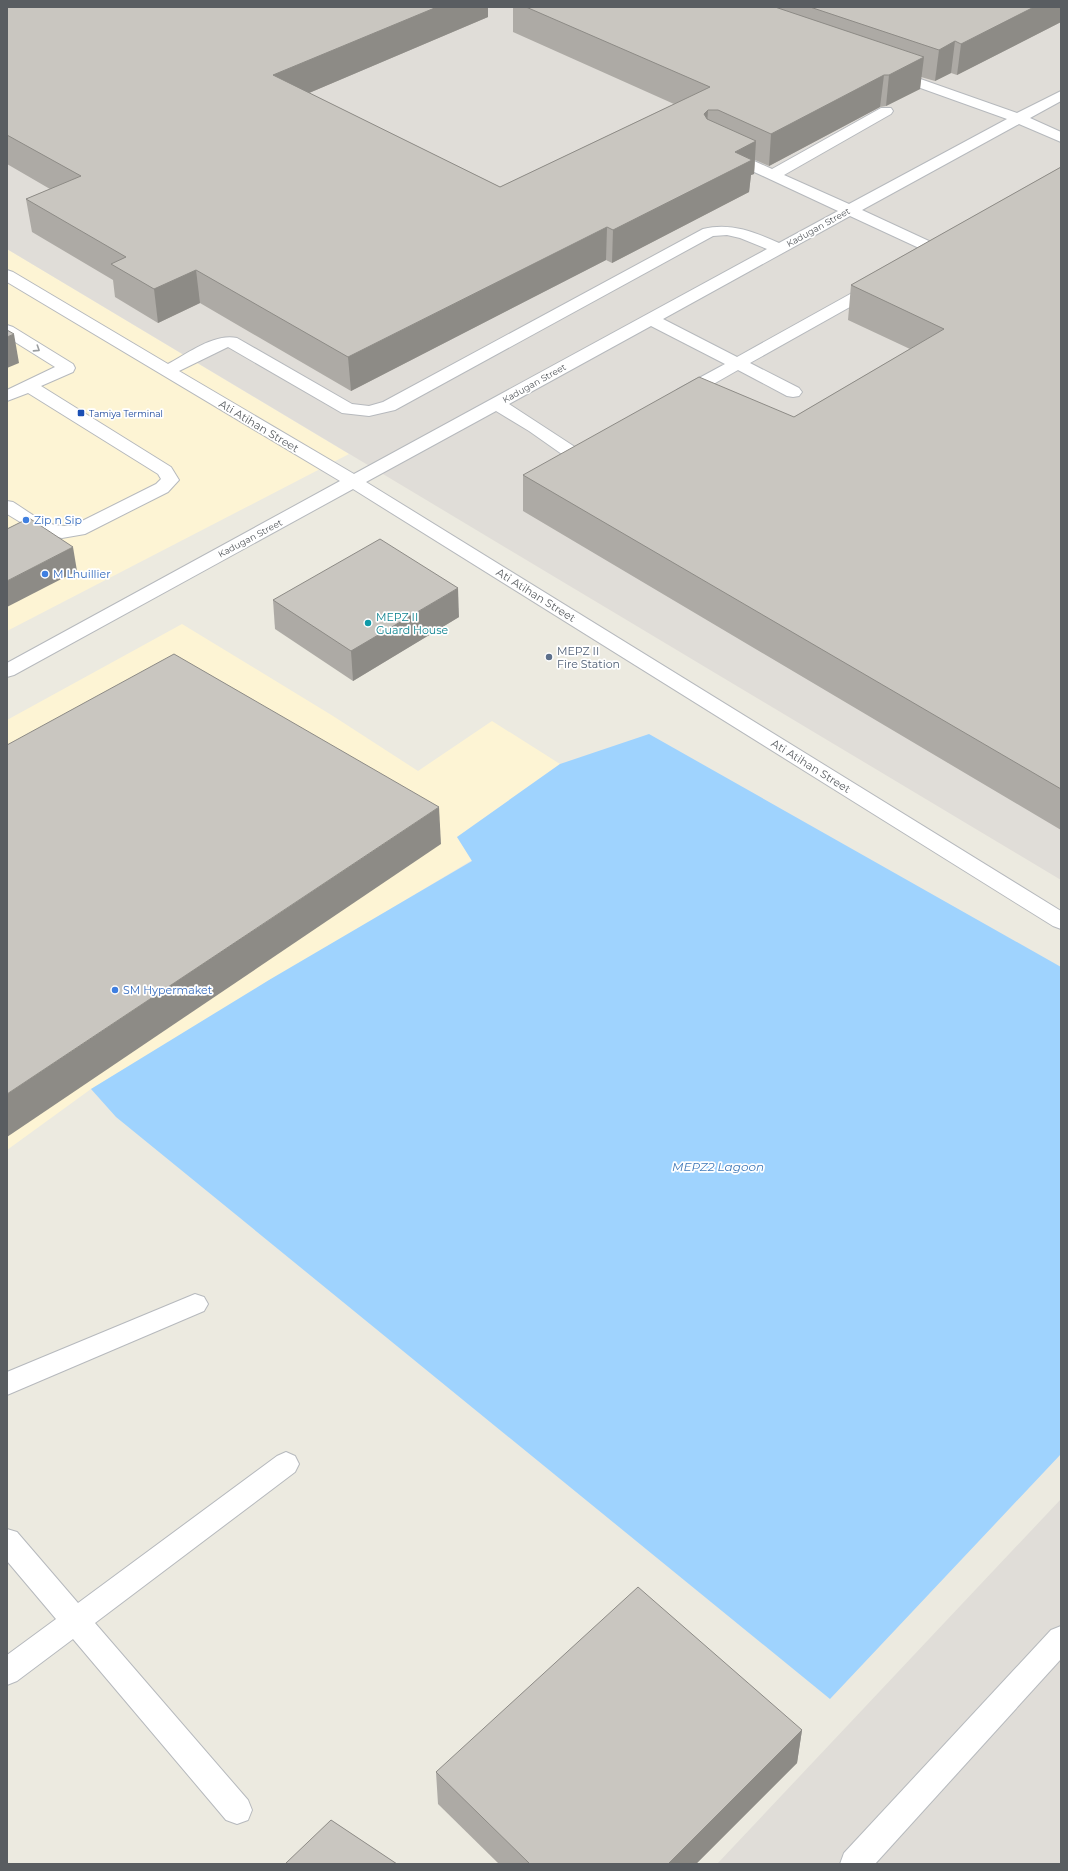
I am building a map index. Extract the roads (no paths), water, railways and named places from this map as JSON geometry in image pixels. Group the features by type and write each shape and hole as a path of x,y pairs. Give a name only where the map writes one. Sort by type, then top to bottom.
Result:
{"street":[{"path":"882,70 1018,118 1061,138"},
{"name":"Kadugan Street","path":"7,671 1061,95"},
{"path":"773,175 886,111"},
{"path":"711,147 938,250"},
{"path":"166,371 219,344 231,342 348,409 369,411 389,406 709,232 721,229 733,230 780,249"},
{"name":"Ati Atihan Street","path":"7,275 354,482 1061,921"},
{"path":"670,401 740,364 890,278"},
{"path":"651,319 793,392"},
{"path":"7,330 67,368 7,396"},
{"path":"7,506 46,530 62,534 79,530 162,488 170,480 165,471 29,386"},
{"path":"497,404 535,427 572,453"},
{"path":"7,1384 195,1304"},
{"path":"7,1672 286,1464"},
{"path":"7,1541 237,1810"},
{"path":"855,1864 1061,1639"}],"water":[{"name":"MEPZ2 Lagoon","path":"649,734 1061,967 1061,1454 830,1699 116,1117 91,1089 269,980 472,861 457,837 560,764"}],"place":[{"name":"Tamiya Terminal","path":"81,413"},
{"name":"Zip n Sip","path":"26,520"},
{"name":"M Lhuillier","path":"45,574"},
{"name":"MEPZ II Guard House","path":"368,623"},
{"name":"MEPZ II Fire Station","path":"549,657"},
{"name":"SM Hypermaket","path":"115,990"}]}
